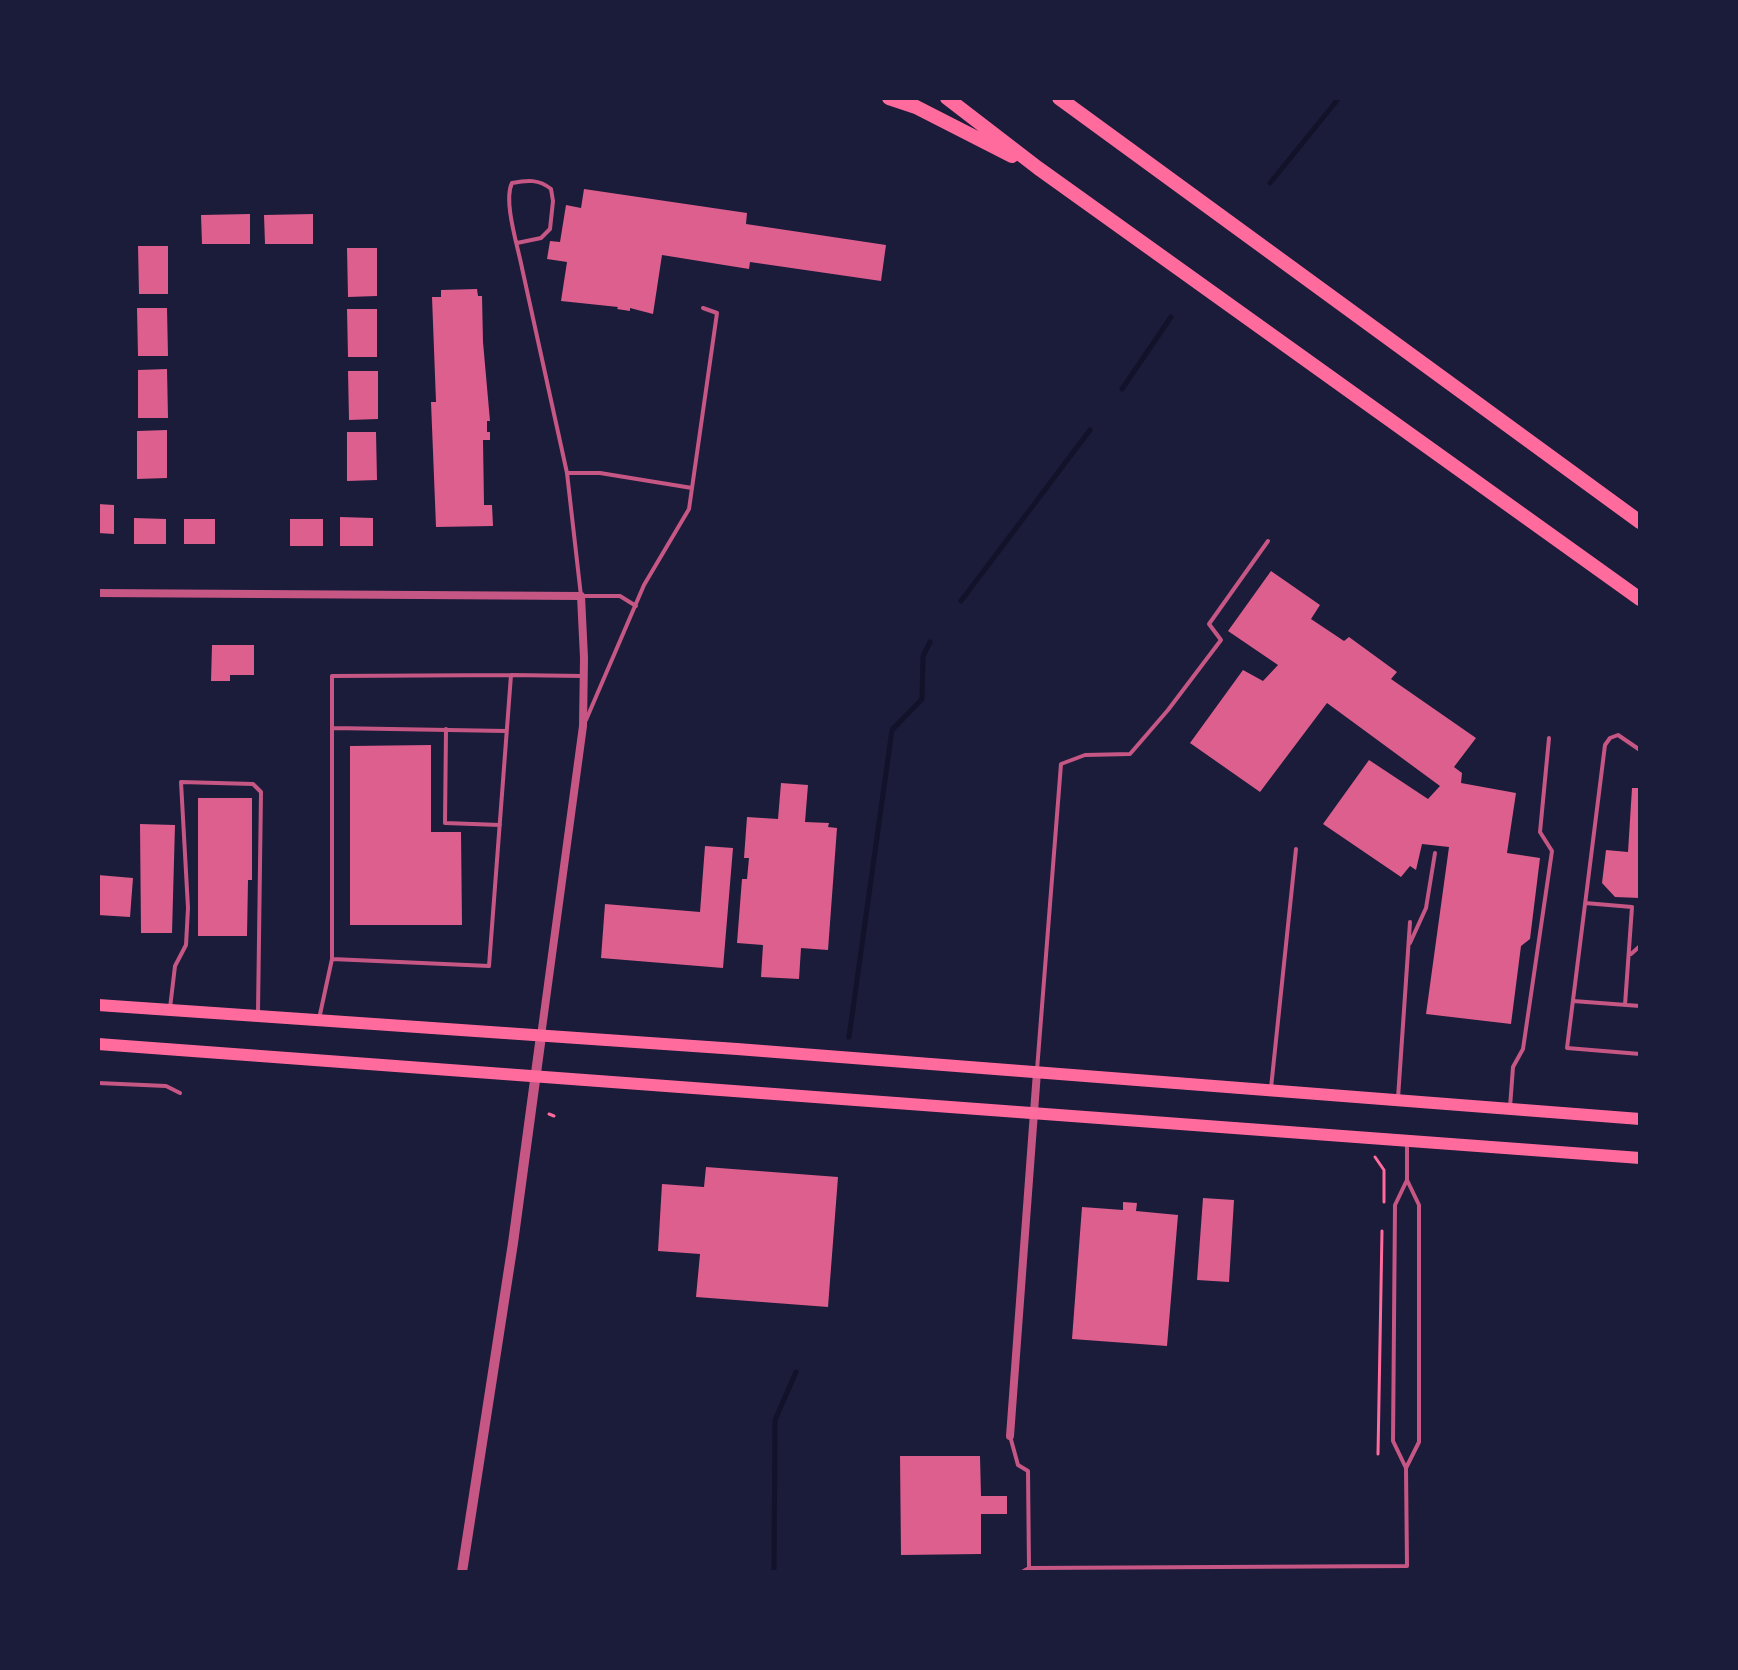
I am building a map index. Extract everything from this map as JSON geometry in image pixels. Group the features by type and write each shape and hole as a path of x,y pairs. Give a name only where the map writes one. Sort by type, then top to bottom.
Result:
{"highway":[{"path":"889,98 916,107 1038,168"},
{"path":"947,98 1038,168 1640,599"},
{"path":"1059,98 1640,522"},
{"path":"1074,98 1116,140"},
{"path":"1587,482 1640,516"}],"main road":[{"path":"98,1005 1037,1072 1640,1119"},
{"path":"98,1044 1640,1158"}],"street":[{"path":"98,593 581,596 583,726 513,1243 462,1572"},
{"path":"1010,1436 1037,1072"}],"lane":[{"path":"517,243 541,238 550,229 551,189 542,182 524,180 512,183 507,192 517,243 567,473 581,596 620,596 636,606"},
{"path":"583,726 644,585 689,509 717,313 703,308"},
{"path":"567,473 600,473 692,489"},
{"path":"1037,1072 1061,764 1085,755 1130,754 1221,640 1209,624 1268,541"},
{"path":"332,959 489,966 511,675"},
{"path":"319,1022 332,959 332,676 584,676"},
{"path":"333,728 507,731"},
{"path":"446,729 445,823 500,825"},
{"path":"1640,750 1618,735 1610,738 1605,745 1567,1048 1640,1054"},
{"path":"1510,1109 1513,1067 1523,1049 1552,851 1540,832 1549,738"},
{"path":"169,1011 175,966 186,945 188,908 181,782 253,784 261,792 262,876 257,1017"},
{"path":"1271,1091 1296,849"},
{"path":"1409,945 1426,908 1435,853"},
{"path":"1585,903 1632,907 1640,911"},
{"path":"1625,1005 1632,907"},
{"path":"1398,1100 1410,922"},
{"path":"1629,956 1640,946"},
{"path":"1573,1001 1640,1006"},
{"path":"98,1083 166,1086 180,1093"},
{"path":"1406,1468 1419,1442 1419,1205 1407,1180 1407,1141"},
{"path":"1022,1572 1029,1568 1197,1570 1407,1566 1406,1468 1393,1441 1395,1205 1407,1180"},
{"path":"1010,1436 1018,1465 1028,1471 1029,1568"}],"path":[{"path":"1375,1157 1384,1170 1384,1203"},
{"path":"1378,1454 1382,1231"}],"building":[{"path":"584,189 747,213 746,224 886,245 881,281 750,262 749,269 662,255 653,314 630,308 630,311 561,301 567,262 547,259 550,241 560,242 566,205 581,208"},
{"path":"250,214 250,244 202,244 201,215"},
{"path":"313,214 313,244 265,244 264,215"},
{"path":"138,246 168,246 168,294 139,294"},
{"path":"347,248 377,248 377,296 348,297"},
{"path":"477,289 478,296 482,296 490,421 487,421 487,432 490,432 490,440 483,440 484,505 492,505 493,526 436,527 431,402 436,402 432,297 441,297 441,290"},
{"path":"137,308 167,308 168,356 138,356"},
{"path":"347,309 377,309 377,357 348,357"},
{"path":"167,369 168,418 138,418 138,370"},
{"path":"348,371 378,371 378,419 349,420"},
{"path":"167,430 167,478 137,479 137,431"},
{"path":"347,432 376,432 377,480 347,481"},
{"path":"98,504 114,505 114,534 98,533"},
{"path":"340,517 373,518 373,546 340,546"},
{"path":"134,518 166,519 166,544 134,544"},
{"path":"184,519 215,519 215,544 184,544"},
{"path":"290,519 323,519 323,546 290,546"},
{"path":"1271,571 1320,605 1311,619 1344,641 1349,637 1397,672 1391,679 1476,738 1454,767 1462,773 1461,783 1516,793 1507,853 1540,858 1530,939 1521,946 1511,1024 1426,1014 1449,847 1422,844 1416,870 1410,866 1401,877 1323,824 1369,760 1428,799 1440,786 1327,703 1260,792 1190,743 1243,670 1263,681 1278,665 1228,631"},
{"path":"212,645 254,645 254,675 230,675 230,681 211,681"},
{"path":"431,745 431,832 461,832 462,925 350,925 350,746"},
{"path":"781,783 808,785 805,822 829,823 828,827 837,828 828,950 801,948 799,979 761,977 763,945 737,943 742,879 747,879 749,858 744,858 747,817 778,819"},
{"path":"1632,788 1640,788 1640,898 1615,897 1602,883 1606,850 1628,852"},
{"path":"198,798 252,798 252,880 248,880 247,936 198,936"},
{"path":"140,824 175,825 172,933 141,933"},
{"path":"705,846 733,848 723,968 601,958 605,904 700,912"},
{"path":"98,875 133,878 130,917 98,915"},
{"path":"706,1167 838,1177 828,1307 696,1297 700,1254 658,1251 662,1184 704,1187"},
{"path":"1203,1198 1234,1200 1229,1282 1197,1280"},
{"path":"1123,1202 1137,1203 1136,1211 1178,1215 1167,1346 1072,1339 1082,1207 1123,1210"},
{"path":"900,1456 980,1456 981,1496 1007,1496 1007,1514 981,1514 981,1554 901,1555"}],"waterway":[{"path":"1270,183 1339,98"},
{"path":"1122,389 1171,317"},
{"path":"961,601 1090,430"},
{"path":"849,1037 892,730 922,699 923,656 930,642"},
{"path":"774,1572 775,1420 796,1372"}]}
